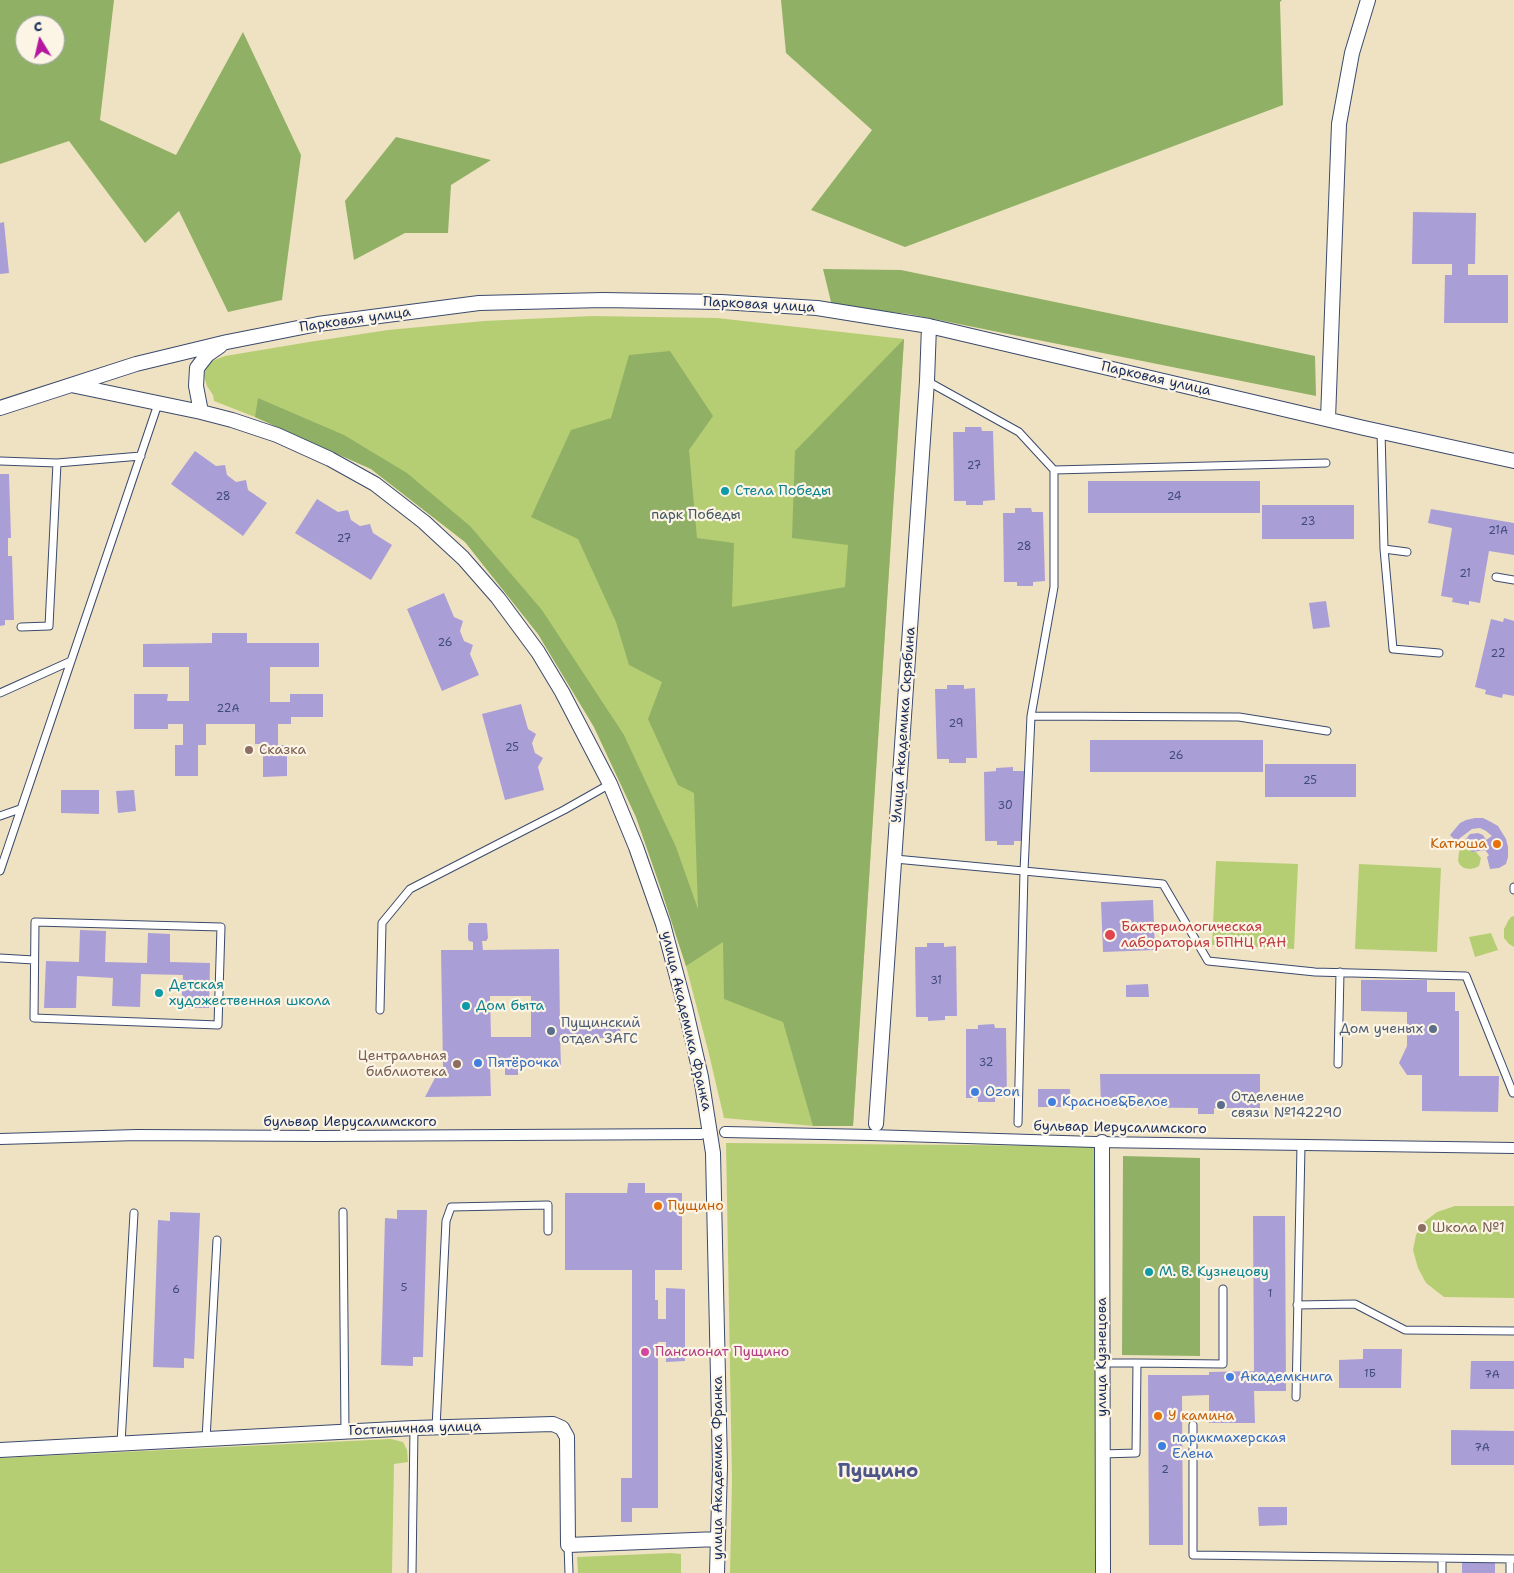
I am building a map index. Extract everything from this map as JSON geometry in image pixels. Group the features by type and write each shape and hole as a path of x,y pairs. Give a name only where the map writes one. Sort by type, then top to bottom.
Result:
{"street":[{"path":"1328,419 1339,124 1352,53 1368,0"},
{"name":"Парковая улица","path":"0,408 136,364 227,342 318,324 479,303 603,300 721,302 817,308 929,326 1380,432 1514,461"},
{"name":"Улица Академика Скрябина","path":"876,1124 927,381 929,326"},
{"path":"200,412 196,386 196,368 207,355 227,342"},
{"name":"улица Академика Франка","path":"70,385 232,420 278,435 330,459 375,484 424,522 463,558 498,598 538,652 562,692 610,784 636,847 663,924 701,1077 713,1153 720,1456 718,1573"},
{"name":"бульвар Иерусалимского","path":"725,1132 1102,1142 1514,1148"},
{"name":"бульвар Иерусалимского","path":"0,1139 137,1135 701,1134"},
{"name":"улица Кузнецова","path":"1102,1142 1103,1573"},
{"name":"Гостиничная улица","path":"0,1450 414,1428 553,1424 562,1428 567,1437 568,1545"},
{"path":"568,1545 718,1539"}],"lane":[{"path":"927,381 1019,432 1054,470 1054,587 1031,716 1024,871 1018,1123"},
{"path":"0,871 158,404"},
{"path":"1380,432 1384,550 1393,649 1439,653"},
{"path":"0,460 57,463 141,456"},
{"path":"21,627 49,626 57,463"},
{"path":"1054,470 1326,463"},
{"path":"1384,550 1407,552"},
{"path":"1496,577 1514,580"},
{"path":"0,693 71,661"},
{"path":"1031,716 1239,717 1327,731"},
{"path":"380,1010 382,923 410,889 564,810 610,784"},
{"path":"0,816 20,809"},
{"path":"895,859 1163,884 1208,961 1315,972 1466,976 1513,1093"},
{"path":"35,922 220,927 218,1025 34,1018 34,960 35,922"},
{"path":"0,958 34,960"},
{"path":"1338,1064 1340,972"},
{"path":"1296,1397 1301,1145"},
{"path":"436,1428 446,1221 451,1207 548,1205 548,1231"},
{"path":"343,1212 345,1432"},
{"path":"121,1443 134,1213"},
{"path":"206,1439 217,1240"},
{"path":"1102,1363 1223,1364 1223,1289"},
{"path":"1297,1305 1355,1304 1405,1330 1514,1331"},
{"path":"1102,1454 1136,1453 1137,1363"},
{"path":"1193,1424 1193,1555 1512,1559 1510,1573"},
{"path":"412,1573 414,1428"},
{"path":"568,1545 569,1573"},
{"path":"1442,1559 1442,1573"}],"green space":[{"path":"0,0 114,0 100,120 176,155 243,32 301,155 282,300 228,312 179,211 145,243 69,141 0,164"},
{"path":"781,0 1282,0 1280,2 1283,105 905,247 811,210 872,130 786,53"},
{"path":"396,137 491,160 451,185 448,233 405,233 354,260 345,201"},
{"path":"823,269 901,270 1315,356 1316,396 909,314 832,306"},
{"name":"парк Победы","path":"592,316 717,318 904,339 853,1126 813,1126 724,1118 686,966 636,817 594,727 538,634 465,542 371,469 255,417 214,401 204,376 206,368 212,361 225,356 309,342 388,330 484,321"},
{"path":"904,339 853,1126 813,1126 783,1022 724,999 723,942 686,966 636,817 594,727 538,634 465,542 371,469 255,417 258,398 344,435 407,473 470,526 542,610 624,735 676,847 698,909 694,793 678,785 648,719 662,682 629,665 616,622 578,539 531,517 571,430 611,418 629,355 670,351 713,416 689,450 697,538 734,543 732,607 845,587 848,545 792,538 795,451"},
{"path":"1465,843 1468,850 1476,852 1481,858 1479,866 1475,868 1464,868 1458,861 1459,852"},
{"path":"1216,861 1298,864 1294,949 1212,945"},
{"path":"1359,864 1441,868 1437,952 1355,949"},
{"path":"1514,916 1514,947 1504,938 1504,929 1511,917"},
{"path":"1491,933 1498,950 1475,957 1469,937"},
{"path":"1095,1142 1102,1363 1100,1573 730,1573 732,1480 726,1143 1073,1146"},
{"path":"1123,1156 1200,1158 1200,1356 1122,1355"},
{"path":"1455,1206 1514,1206 1514,1298 1444,1297 1426,1283 1418,1268 1413,1250 1416,1235 1424,1222 1437,1212"},
{"path":"391,1439 403,1442 407,1450 408,1462 394,1464 392,1573 0,1573 0,1458"},
{"path":"681,1554 681,1573 578,1573 577,1557"}],"building":[{"path":"1413,212 1476,213 1475,264 1468,264 1468,275 1508,275 1508,323 1444,323 1445,275 1452,275 1452,264 1412,264"},
{"path":"4,222 9,273 0,274 0,223"},
{"path":"965,427 981,427 982,431 993,431 995,500 983,501 983,505 966,505 966,501 954,501 953,432 965,432"},
{"path":"195,451 216,466 225,465 227,475 236,482 246,480 248,490 267,503 243,536 171,484"},
{"path":"0,474 9,474 11,538 8,538 8,556 12,556 14,620 5,620 5,625 0,626"},
{"path":"1088,481 1260,481 1260,513 1088,513"},
{"path":"317,499 338,512 348,510 351,520 360,526 370,524 373,533 392,545 371,580 295,533"},
{"path":"1262,505 1354,505 1354,539 1262,539"},
{"path":"1015,508 1031,508 1032,512 1043,512 1045,581 1033,582 1033,586 1017,586 1017,582 1004,582 1003,513 1015,513"},
{"path":"1431,509 1514,523 1514,555 1489,551 1480,603 1469,601 1469,605 1452,602 1453,598 1441,596 1452,528 1428,523"},
{"path":"444,593 454,617 463,621 460,631 464,641 473,645 470,654 479,675 442,691 407,609"},
{"path":"1326,601 1330,627 1313,629 1309,603"},
{"path":"1504,618 1514,621 1514,696 1503,694 1502,698 1485,694 1486,690 1475,687 1491,619 1503,622"},
{"path":"212,633 247,633 247,643 319,643 319,667 270,667 270,702 290,702 290,694 323,694 323,717 291,717 291,724 278,724 278,745 287,745 287,776 263,777 263,744 255,744 255,724 206,724 206,745 198,745 198,776 175,776 175,745 183,745 183,724 168,724 168,729 134,729 134,694 168,694 167,701 189,701 189,667 143,667 143,644 212,643"},
{"path":"947,685 964,685 964,689 975,688 977,758 966,758 966,763 949,763 949,759 937,759 935,689 947,689"},
{"path":"521,704 528,729 536,734 532,743 535,753 543,758 538,767 544,790 505,800 482,714"},
{"path":"1090,740 1263,740 1263,772 1090,772"},
{"path":"1265,764 1356,764 1356,797 1265,797"},
{"path":"1013,767 1013,771 1025,771 1025,841 1014,841 1014,845 997,845 997,841 985,841 984,772 996,771 996,768"},
{"path":"61,790 99,790 99,814 61,813"},
{"path":"134,790 136,811 118,813 116,791"},
{"name":"Катюша","path":"1475,818 1483,818 1498,826 1506,839 1508,847 1506,864 1499,868 1490,869 1487,857 1489,855 1485,850 1472,852 1466,847 1465,840 1470,834 1478,833 1483,835 1486,840 1492,836 1486,831 1480,828 1472,829 1456,841 1450,835 1460,823"},
{"path":"1153,900 1155,950 1103,952 1101,902"},
{"name":"Дом быта","path":"469,923 487,924 488,938 486,941 482,941 483,950 559,949 560,1027 570,1027 572,1023 620,1023 621,1038 572,1038 570,1035 560,1035 561,1066 518,1066 518,1075 505,1075 505,1066 490,1066 491,1096 425,1097 435,1078 446,1077 446,1067 443,1067 441,950 473,950 473,942 468,939","holes":["490,996 531,996 531,1037 491,1037"]},
{"path":"80,930 106,931 105,962 147,963 148,933 170,934 170,962 210,963 209,1008 181,1008 183,975 141,974 140,1007 112,1006 113,978 77,976 76,1008 44,1008 46,961 79,962"},
{"path":"927,943 944,943 944,947 956,946 957,1016 945,1016 945,1020 928,1021 928,1017 916,1017 915,947 927,947"},
{"name":"Дом ученых","path":"1361,980 1427,980 1427,992 1455,992 1455,1011 1459,1011 1459,1076 1499,1076 1498,1112 1422,1111 1422,1075 1407,1075 1399,1063 1407,1046 1407,1012 1361,1011"},
{"path":"1148,984 1149,997 1126,997 1126,985"},
{"path":"994,1024 995,1028 1006,1028 1007,1098 995,1098 995,1102 978,1102 978,1098 966,1098 966,1029 978,1029 978,1025"},
{"path":"1100,1074 1260,1074 1260,1108 1214,1108 1214,1114 1198,1114 1198,1108 1101,1107"},
{"path":"1038,1089 1070,1089 1071,1107 1038,1107"},
{"name":"Пансионат Пущино","path":"628,1183 645,1183 645,1193 682,1193 682,1270 655,1270 655,1300 658,1300 658,1319 666,1319 666,1288 685,1289 685,1361 666,1362 666,1342 658,1342 658,1508 632,1508 632,1522 621,1522 621,1478 632,1478 632,1270 565,1270 565,1193 627,1193"},
{"path":"397,1210 427,1210 423,1357 413,1357 413,1366 381,1365 385,1218 397,1219"},
{"path":"170,1212 200,1213 194,1359 184,1358 184,1368 153,1367 158,1220 170,1221"},
{"path":"1253,1216 1285,1216 1286,1391 1254,1391 1255,1423 1209,1423 1209,1395 1182,1396 1183,1545 1149,1545 1148,1375 1209,1375 1209,1372 1254,1371"},
{"path":"1363,1349 1402,1349 1401,1388 1339,1388 1339,1360 1363,1359"},
{"path":"1471,1361 1514,1361 1514,1389 1470,1389"},
{"path":"1451,1430 1514,1431 1514,1465 1451,1465"},
{"path":"1258,1507 1287,1507 1287,1525 1259,1526"},
{"path":"1462,1562 1495,1562 1495,1573 1462,1573"}],"place":[{"name":"Стела Победы","path":"725,491"},
{"name":"Сказка","path":"249,750"},
{"name":"Катюша","path":"1497,844"},
{"name":"Бактериологическая лаборатория БПНЦ РАН","path":"1110,935"},
{"name":"Детская художественная школа","path":"159,993"},
{"name":"Дом быта","path":"466,1006"},
{"name":"Дом ученых","path":"1433,1029"},
{"name":"Пущинский отдел ЗАГС","path":"551,1031"},
{"name":"Пятёрочка","path":"478,1063"},
{"name":"Центральная библиотека","path":"457,1064"},
{"name":"Ozon","path":"975,1092"},
{"name":"Красное&Белое","path":"1052,1102"},
{"name":"Отделение связи №142290","path":"1221,1105"},
{"name":"Пущино","path":"658,1206"},
{"name":"Школа №1","path":"1422,1228"},
{"name":"М. В. Кузнецову","path":"1149,1272"},
{"name":"Пансионат Пущино","path":"645,1352"},
{"name":"Академкнига","path":"1230,1377"},
{"name":"У камина","path":"1158,1416"},
{"name":"парикмахерская Елена","path":"1162,1446"}],"district":[{"name":"Пущино","path":"878,1472"}]}
